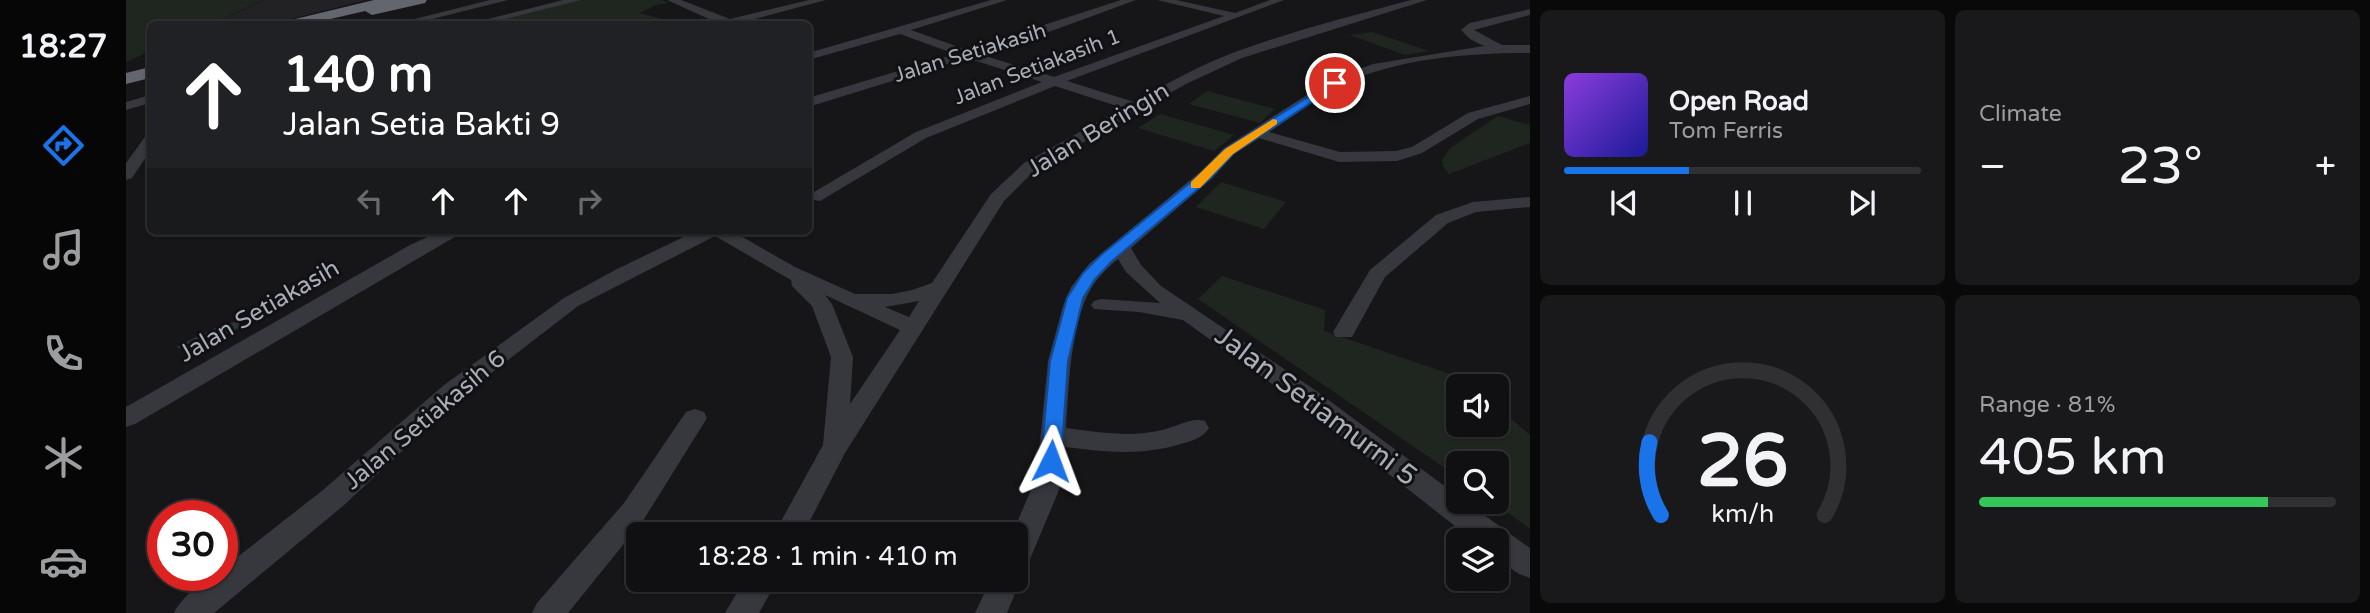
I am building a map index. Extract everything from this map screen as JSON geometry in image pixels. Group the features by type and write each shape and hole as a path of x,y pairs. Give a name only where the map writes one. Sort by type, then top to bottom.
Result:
{"highway":[{"path":"368,5 385,0"},
{"path":"304,21 392,0"},
{"path":"333,21 420,0"},
{"path":"126,68 147,62"},
{"path":"126,79 147,73"}],"street":[{"path":"413,21 503,0"},
{"path":"486,21 576,0"},
{"path":"671,0 721,21"},
{"path":"773,0 794,7"},
{"path":"740,21 821,0"},
{"path":"812,56 1002,0"},
{"name":"Jalan Setiakasih","path":"812,102 1054,27 1130,0"},
{"path":"1162,0 1233,15"},
{"name":"Jalan Setiakasih 1","path":"820,196 921,135 1233,15 1279,0"},
{"name":"Jalan Beringin","path":"795,522 835,448 997,198 1030,166 1181,81 1238,55 1313,30 1422,0"},
{"path":"1499,49 1474,37 1467,30 1474,25 1530,12"},
{"path":"898,29 964,53 1135,107"},
{"path":"1028,529 1045,490 1053,436 1059,361 1075,298 1097,267 1206,175 1229,151 1335,83 1373,68 1452,53 1530,49"},
{"path":"126,106 147,100"},
{"path":"1256,133 1339,156 1397,156 1417,150 1473,116 1528,102"},
{"path":"126,175 147,144"},
{"path":"1344,332 1377,274 1442,219 1474,207 1530,202"},
{"name":"Jalan Setiakasih","path":"126,418 417,249 447,235"},
{"name":"Jalan Setiakasih 6","path":"191,613 333,498 452,391 571,302 703,235"},
{"path":"726,235 788,271 912,327"},
{"name":"Jalan Setiamurni 5","path":"1121,246 1133,268 1154,289 1306,396 1479,528"},
{"path":"788,271 822,304 842,357 835,448"},
{"path":"833,291 883,302 913,298 941,285"},
{"path":"1066,334 1078,320 1101,305 1154,289"},
{"name":"Jalan Setiamurni 5","path":"1101,305 1151,307 1203,321"},
{"path":"548,613 634,511 695,418"},
{"path":"1053,436 1143,444 1168,440 1196,428"},
{"name":"Jalan Setiamurni 5","path":"1509,550 1530,565"},
{"path":"741,613 755,592"},
{"path":"991,613 1000,592"}],"shaded area":[{"path":"126,0 263,0 218,21 147,21 147,52 126,62"},
{"path":"264,0 366,0 283,21 219,21"},
{"path":"580,0 662,0 668,3 656,5 640,13 666,20 664,21 487,21"},
{"path":"1372,32 1429,51 1405,55 1350,35"},
{"path":"1207,91 1275,109 1260,123 1189,104"},
{"path":"1160,114 1234,135 1214,151 1138,128"},
{"path":"1498,116 1530,125 1530,143 1449,174 1442,160 1450,148"},
{"path":"1221,182 1286,202 1264,229 1196,207"},
{"path":"1222,276 1325,310 1324,331 1450,374 1446,374 1446,437 1509,437 1509,417 1530,435 1530,529 1509,514 1509,451 1446,451 1446,469 1198,299"},
{"path":"254,319 194,353 176,347 223,324"}],"slow traffic":[{"path":"1195,185 1229,151 1273,122"}],"route":[{"path":"1051,461 1059,361 1075,298 1089,276 1107,258 1172,206 1229,151 1335,83"}]}
